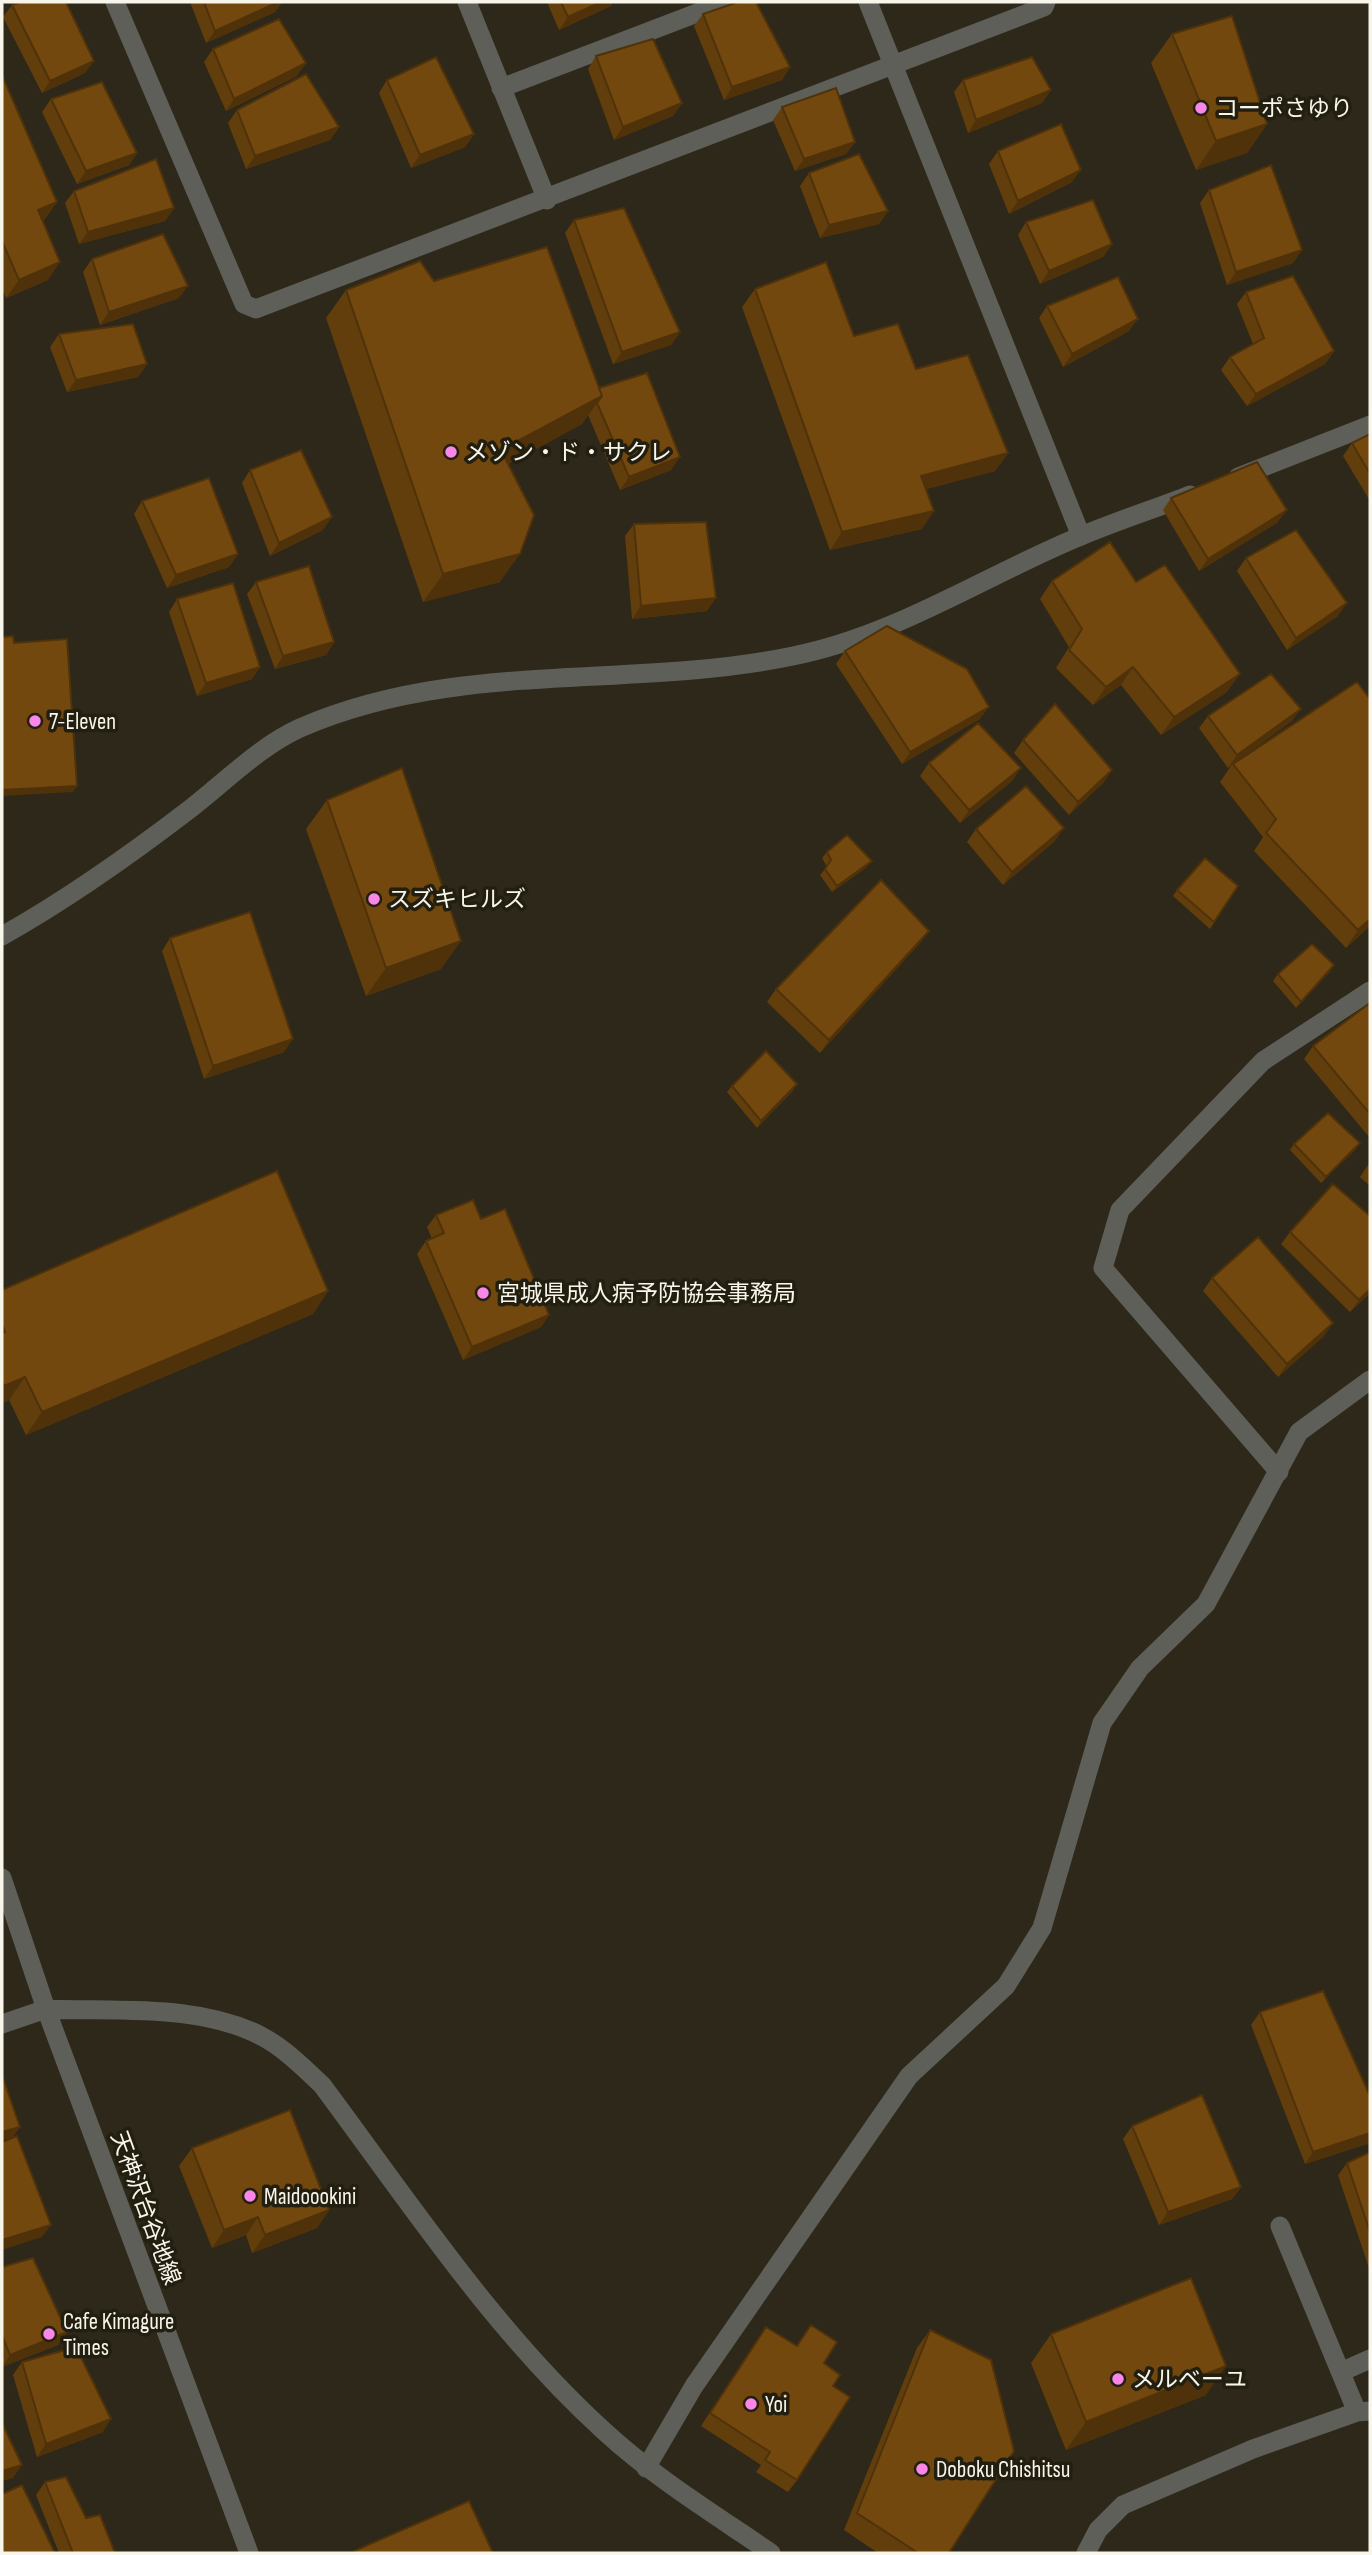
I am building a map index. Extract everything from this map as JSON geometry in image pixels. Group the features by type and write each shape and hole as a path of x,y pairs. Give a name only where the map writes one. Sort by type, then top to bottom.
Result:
{"street":[{"path":"115,2 244,304 256,309 893,66 1044,7 1046,2"},
{"path":"467,2 547,200"},
{"path":"501,88 726,2"},
{"path":"867,2 1081,536"},
{"path":"2,936 46,911 134,852 257,756 297,730 362,705 446,688 509,680 680,670 793,656 840,643 911,615 1081,536 1370,425"},
{"path":"1279,1472 1103,1268 1120,1210 1263,1060 1370,991"},
{"path":"646,2468 694,2385 909,2076 1006,1986 1042,1928 1102,1723 1140,1668 1206,1604 1299,1432 1370,1380"},
{"name":"天神沢台谷地線","path":"2,1878 46,2009 249,2553"},
{"path":"2,2024 46,2009 183,2013 226,2021 264,2038 294,2059 322,2085 465,2276 530,2355 602,2430 646,2468 771,2553"},
{"path":"1086,2553 1098,2530 1123,2505 1254,2449 1364,2411 1341,2372 1280,2226"},
{"path":"1341,2372 1370,2359"}],"building":[{"path":"20,2 66,2 94,61 50,81 12,5"},
{"path":"204,2 278,2 215,31"},
{"path":"561,2 601,2 568,17"},
{"path":"738,2 756,2 790,67 732,87 703,14"},
{"path":"1232,16 1267,124 1216,141 1172,34"},
{"path":"279,19 306,63 234,99 213,49"},
{"path":"653,39 682,103 623,127 596,56"},
{"path":"436,57 474,134 420,155 387,80"},
{"path":"1032,57 1051,90 976,120 963,80"},
{"path":"306,74 339,127 255,156 237,110"},
{"path":"2,75 57,202 38,210 60,262 19,280 2,241"},
{"path":"102,82 137,153 86,171 51,99"},
{"path":"836,88 855,142 804,159 782,107"},
{"path":"1061,124 1081,170 1018,201 998,151"},
{"path":"859,154 888,211 829,225 809,173"},
{"path":"156,159 174,208 88,232 74,191"},
{"path":"1271,165 1302,250 1236,272 1209,190"},
{"path":"1093,200 1112,244 1049,271 1026,222"},
{"path":"624,208 680,332 622,352 574,220"},
{"path":"163,234 188,286 109,312 92,259"},
{"name":"メゾン・ド・サクレ","path":"547,247 602,396 501,450 534,515 520,554 443,574 346,290 420,261 434,281"},
{"path":"826,262 854,336 898,324 916,369 968,355 1008,453 921,476 934,511 842,532 755,289"},
{"path":"1293,276 1334,351 1256,394 1230,357 1264,338 1246,292"},
{"path":"1118,277 1138,319 1072,354 1047,306"},
{"path":"133,324 147,364 76,380 59,334"},
{"path":"647,373 680,457 629,477 597,403 602,396 599,388"},
{"path":"1370,434 1370,474 1352,443"},
{"path":"301,450 332,517 279,543 250,470"},
{"path":"1257,462 1287,510 1208,559 1171,498"},
{"path":"209,478 238,554 176,575 142,501"},
{"path":"706,522 716,598 641,606 634,524"},
{"path":"1296,530 1347,603 1296,638 1246,558"},
{"path":"1110,542 1136,582 1165,565 1240,674 1174,717 1133,667 1106,687 1069,650 1082,629 1052,581"},
{"path":"309,566 334,642 283,656 256,582"},
{"path":"233,583 260,667 206,683 177,599"},
{"path":"887,626 967,669 989,707 910,752 845,651"},
{"name":"7-Eleven","path":"13,636 14,643 67,639 77,786 2,790 2,637"},
{"path":"1271,674 1301,709 1237,755 1208,716"},
{"path":"1357,682 1370,699 1370,919 1358,930 1266,833 1276,819 1233,764"},
{"path":"1055,704 1112,770 1078,802 1023,740"},
{"path":"978,723 1021,768 969,810 929,763"},
{"path":"402,768 461,941 386,968 327,800"},
{"path":"1026,786 1064,828 1012,872 976,829"},
{"path":"847,835 872,861 837,886 825,869 831,860 827,852"},
{"path":"1205,858 1238,886 1214,922 1177,890"},
{"path":"881,880 929,931 829,1040 776,989"},
{"path":"250,912 293,1039 213,1066 170,938"},
{"path":"1312,944 1334,965 1301,1002 1278,974"},
{"path":"1370,1003 1370,1114 1313,1046"},
{"path":"766,1051 797,1084 761,1121 732,1086"},
{"path":"1328,1113 1360,1143 1326,1177 1294,1144"},
{"path":"277,1171 328,1291 42,1412 25,1377 4,1386 2,1333 5,1332 2,1324 2,1290"},
{"path":"1333,1184 1370,1216 1370,1289 1359,1300 1290,1232"},
{"path":"473,1200 481,1219 505,1209 549,1315 472,1347 426,1241 444,1233 436,1215"},
{"path":"1258,1237 1333,1323 1287,1364 1212,1278"},
{"path":"1323,1991 1370,2096 1370,2133 1313,2152 1260,2012"},
{"path":"2,2075 20,2127 2,2132"},
{"path":"1202,2095 1241,2187 1168,2212 1132,2126"},
{"path":"290,2110 329,2210 265,2235 258,2217 224,2230 192,2148"},
{"path":"17,2136 51,2225 2,2240 2,2142"},
{"path":"1370,2152 1370,2232 1347,2163"},
{"path":"33,2258 67,2332 10,2355 2,2335 2,2267"},
{"name":"メルベーユ","path":"1191,2278 1226,2366 1086,2422 1051,2334"},
{"path":"811,2325 837,2342 824,2363 840,2375 833,2386 850,2397 797,2480 765,2460 770,2452 710,2413 766,2327 797,2346"},
{"path":"930,2330 991,2360 1014,2451 949,2553 918,2553 857,2513"},
{"path":"76,2347 111,2419 46,2444 22,2362"},
{"path":"2,2423 22,2465 2,2471"},
{"path":"66,2477 86,2518 100,2515 115,2553 73,2553 45,2482"},
{"path":"22,2485 55,2553 2,2553 2,2494"},
{"path":"469,2501 493,2553 354,2551"}],"place":[{"name":"コーポさゆり","path":"1201,108"},
{"name":"メゾン・ド・サクレ","path":"451,452"},
{"name":"7-Eleven","path":"35,721"},
{"name":"スズキヒルズ","path":"374,899"},
{"name":"宮城県成人病予防協会事務局","path":"483,1293"},
{"name":"Maidoookini","path":"250,2196"},
{"name":"Cafe Kimagure Times","path":"49,2334"},
{"name":"メルベーユ","path":"1118,2379"},
{"name":"Yoi","path":"751,2404"},
{"name":"Doboku Chishitsu","path":"922,2469"}]}
